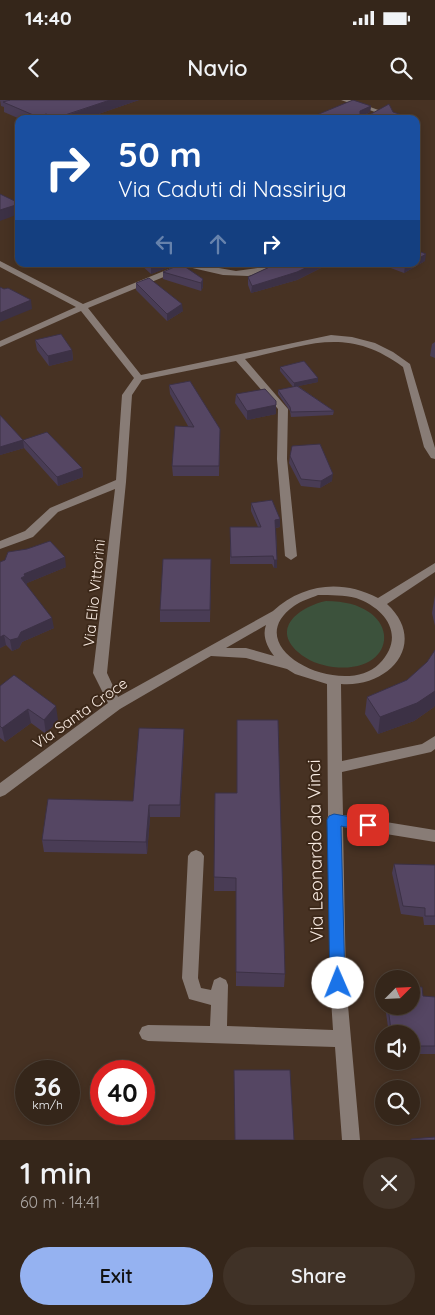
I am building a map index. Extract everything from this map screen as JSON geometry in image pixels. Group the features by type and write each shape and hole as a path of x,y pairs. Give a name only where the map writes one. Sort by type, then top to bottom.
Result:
{"street":[{"path":"344,100 381,112 373,115"},
{"path":"0,264 83,307 140,378 331,338 353,339 376,346 407,366 430,447 435,456"},
{"path":"0,344 181,267"},
{"path":"200,267 224,273 246,274 276,267"},
{"path":"238,357 283,409 282,459 291,556"},
{"name":"Via Elio Vittorini","path":"115,705 100,673 121,482 127,395 140,378"},
{"path":"0,545 29,534 54,510 121,482"},
{"path":"378,604 435,566"},
{"path":"317,591 338,591 360,595 378,604 392,616 400,631 400,647 392,661 377,673 357,680 334,681 300,672 287,664 276,653 270,640 270,627 274,615 284,605 298,596 317,591"},
{"name":"Via Santa Croce","path":"0,791 115,705 274,615"},
{"path":"208,652 246,653 287,664"},
{"name":"Via Leonardo da Vinci","path":"334,681 334,820 338,983 351,1140"},
{"path":"334,768 432,745"},
{"path":"334,820 435,836"},
{"path":"196,856 190,978 195,994 220,992 218,1034"},
{"path":"148,1033 342,1039"}],"green space":[{"path":"326,601 351,604 370,612 380,624 384,637 381,650 372,660 355,666 328,666 306,658 290,643 287,634 288,626 292,619 308,608"}],"building":[{"path":"10,100 110,100 65,115 33,115 3,102"},
{"path":"353,100 371,106 360,111 360,115 316,115"},
{"path":"389,104 393,112 402,115 360,115 371,114"},
{"path":"0,194 15,201 15,205 0,210"},
{"path":"420,252 426,254 420,258"},
{"path":"174,267 185,267 203,279 201,283 163,272"},
{"path":"270,267 308,267 252,286 248,277"},
{"path":"149,278 182,304 167,314 136,283"},
{"path":"0,287 8,288 31,300 0,313"},
{"path":"61,334 72,350 48,356 35,340"},
{"path":"304,361 318,378 294,383 280,367"},
{"path":"190,381 220,429 219,466 172,466 175,426 194,427 169,385"},
{"path":"297,386 334,411 291,412 290,407 278,390"},
{"path":"265,389 276,401 276,405 247,411 236,394"},
{"path":"0,415 23,440 0,447"},
{"path":"47,432 82,468 57,477 23,440"},
{"path":"320,444 333,474 321,481 301,479 290,456 292,446"},
{"path":"272,500 280,519 275,520 277,560 274,560 273,556 231,557 230,527 261,527 251,503"},
{"path":"50,541 65,557 24,574 25,576 21,578 52,618 21,632 18,638 10,640 4,635 0,637 0,562 5,560 8,552 27,549"},
{"path":"163,559 211,559 210,610 160,610"},
{"path":"435,650 435,691 417,703 380,717 367,697 407,680 427,662"},
{"path":"14,675 56,706 44,720 28,709 2,728 0,726 0,686"},
{"path":"237,720 278,720 285,974 236,972 236,878 214,877 215,793 237,793"},
{"path":"139,728 184,729 180,805 149,805 146,842 42,840 48,799 133,801"},
{"path":"394,864 435,865 435,916 425,916 425,908 403,906"},
{"path":"420,987 422,987 423,996 435,997 435,1046 420,1046 420,1025 390,1025 389,1015 420,1015"},
{"path":"234,1070 290,1070 294,1140 235,1140"},
{"path":"435,1137 435,1140 411,1140 411,1139"}],"route":[{"path":"338,983 334,820 368,825"}]}
